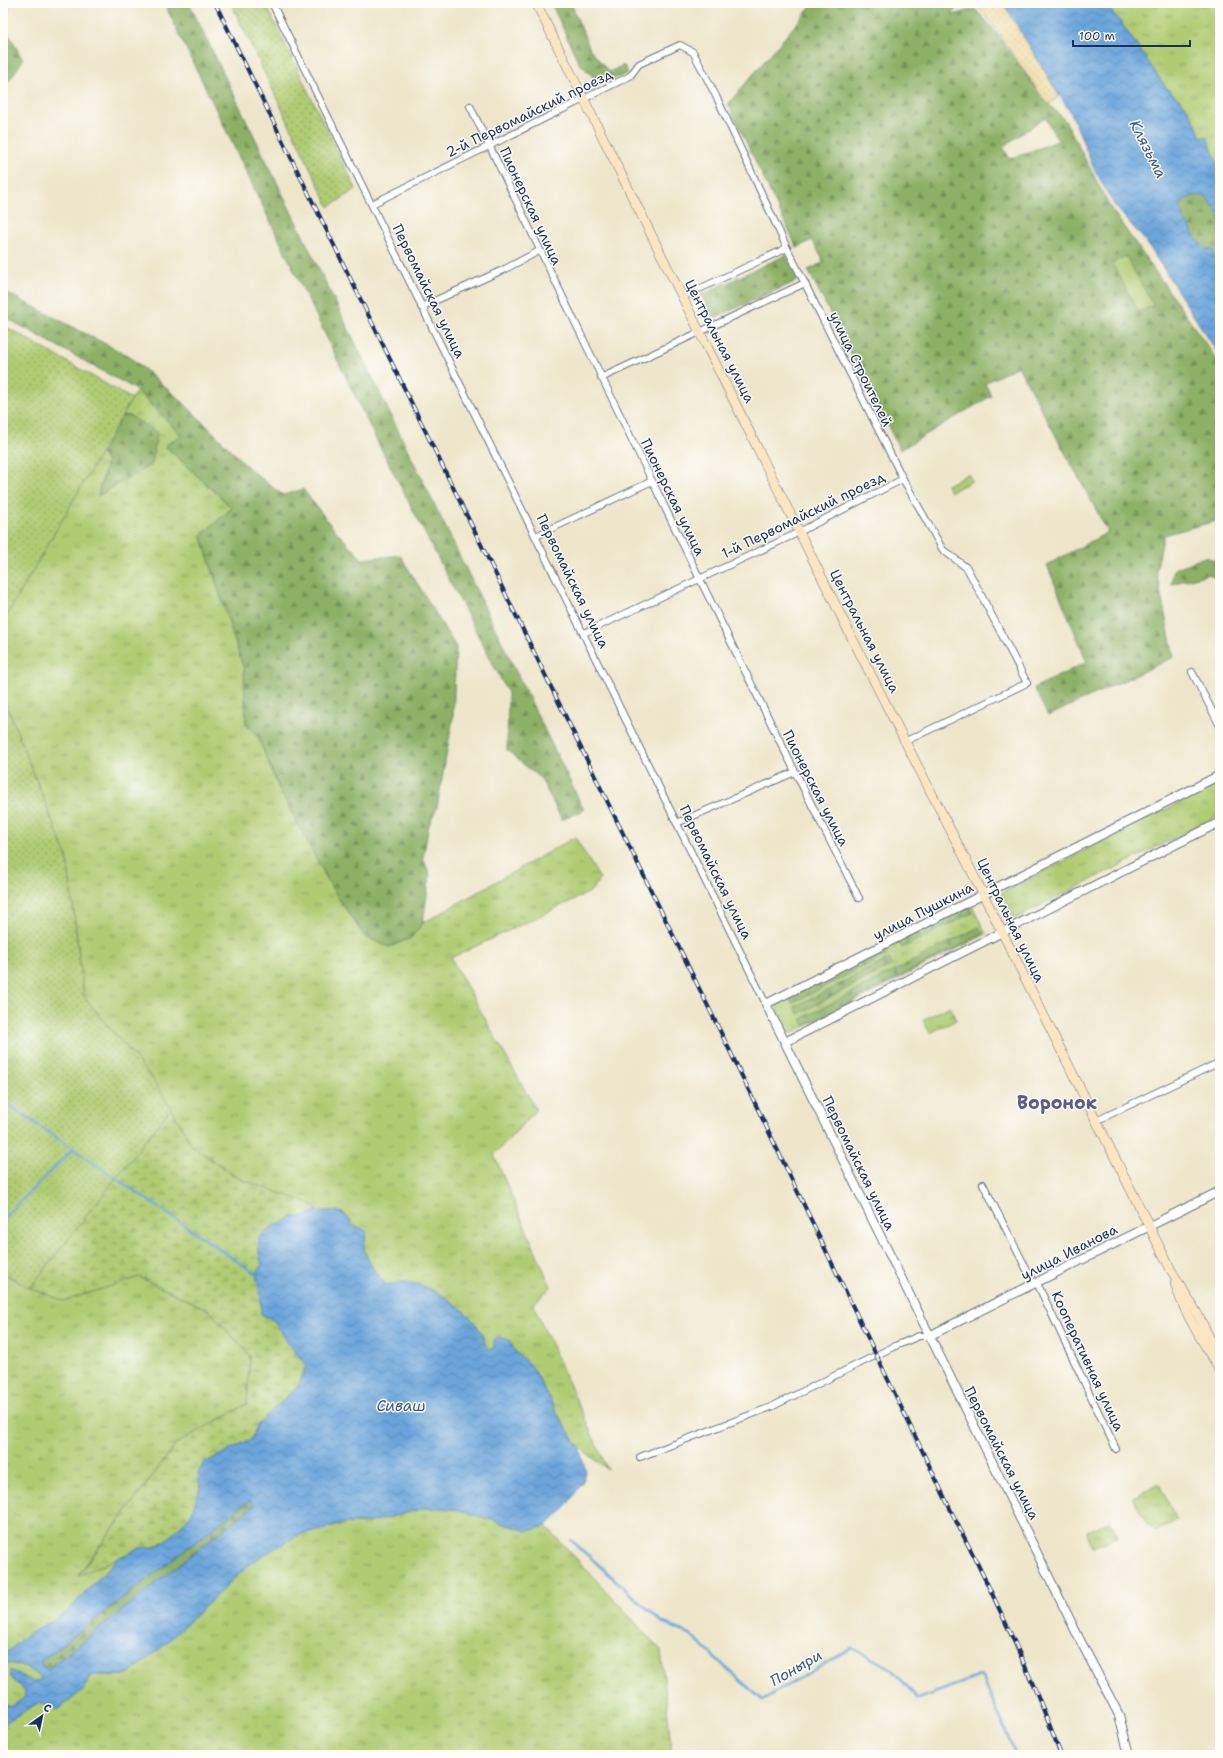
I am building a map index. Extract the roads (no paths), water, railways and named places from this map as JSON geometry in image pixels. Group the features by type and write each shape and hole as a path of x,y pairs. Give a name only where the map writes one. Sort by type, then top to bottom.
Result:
{"main road":[{"name":"Центральная улица","path":"536,3 799,532 984,895 1171,1270 1197,1313 1220,1359"},
{"name":"Центральная улица","path":"1171,1270 1178,1294 1220,1372"}],"street":[{"name":"Первомайская улица","path":"272,3 372,204 421,307 584,633 929,1336 1079,1638 1119,1715 1129,1755"},
{"name":"2-й Первомайский проезд","path":"372,204 630,76 639,64 680,45 693,52"},
{"name":"улица Строителей","path":"693,52 716,96 787,248 903,479 943,550 967,568 1027,683 906,741"},
{"name":"Пионерская улица","path":"470,106 539,251 794,772 859,898"},
{"path":"682,297 787,248"},
{"path":"421,307 506,269 539,251"},
{"path":"601,378 805,283"},
{"name":"1-й Первомайский проезд","path":"584,633 799,532 903,479"},
{"path":"536,536 652,481"},
{"path":"1192,672 1220,726"},
{"path":"677,823 794,772"},
{"name":"улица Пушкина","path":"766,1004 1220,775"},
{"path":"785,1042 1220,822"},
{"path":"1096,1121 1220,1062"},
{"name":"Кооперативная улица","path":"983,1184 1036,1284 1116,1449"},
{"name":"улица Иванова","path":"929,1336 1220,1191"},
{"path":"640,1457 771,1407 887,1350 919,1336 929,1336"}],"water":[{"name":"Клязьма","path":"1003,3 1104,3 1119,20 1167,89 1185,105 1195,122 1201,137 1207,137 1220,169 1220,215 1205,196 1191,197 1180,204 1184,220 1189,225 1195,238 1205,248 1214,251 1212,257 1220,260 1220,357 1147,243 1114,205 1093,167 1073,117"},
{"name":"Сиваш","path":"317,1211 343,1213 354,1227 363,1229 367,1232 363,1249 373,1269 386,1285 405,1282 437,1292 468,1315 481,1332 488,1349 494,1348 494,1340 500,1337 509,1340 515,1351 533,1368 561,1420 579,1447 586,1472 583,1482 562,1512 546,1526 527,1531 456,1509 425,1508 368,1523 348,1523 300,1534 253,1561 162,1647 128,1675 92,1675 83,1690 58,1710 38,1703 3,1724 3,1704 11,1707 25,1697 23,1688 11,1678 10,1670 34,1682 42,1679 27,1668 3,1661 3,1651 9,1651 22,1638 67,1612 118,1558 140,1548 155,1547 170,1537 191,1515 200,1488 198,1473 204,1463 251,1439 258,1424 299,1385 306,1365 288,1343 275,1321 261,1314 261,1299 256,1274 262,1265 259,1254 259,1238 275,1224 282,1224 291,1217 303,1217","holes":["250,1500 254,1505 47,1670 40,1662"]}],"waterway":[{"path":"3,1101 256,1274"},
{"path":"3,1219 73,1149"},
{"name":"Поныри","path":"571,1540 662,1622 689,1634 762,1700 852,1648 891,1668 918,1699 980,1676 983,1678 1016,1755"}],"railway":[{"path":"215,3 727,1045 956,1521 985,1578 1025,1665 1061,1755"}],"district":[{"name":"Воронок","path":"1057,1103"}]}
